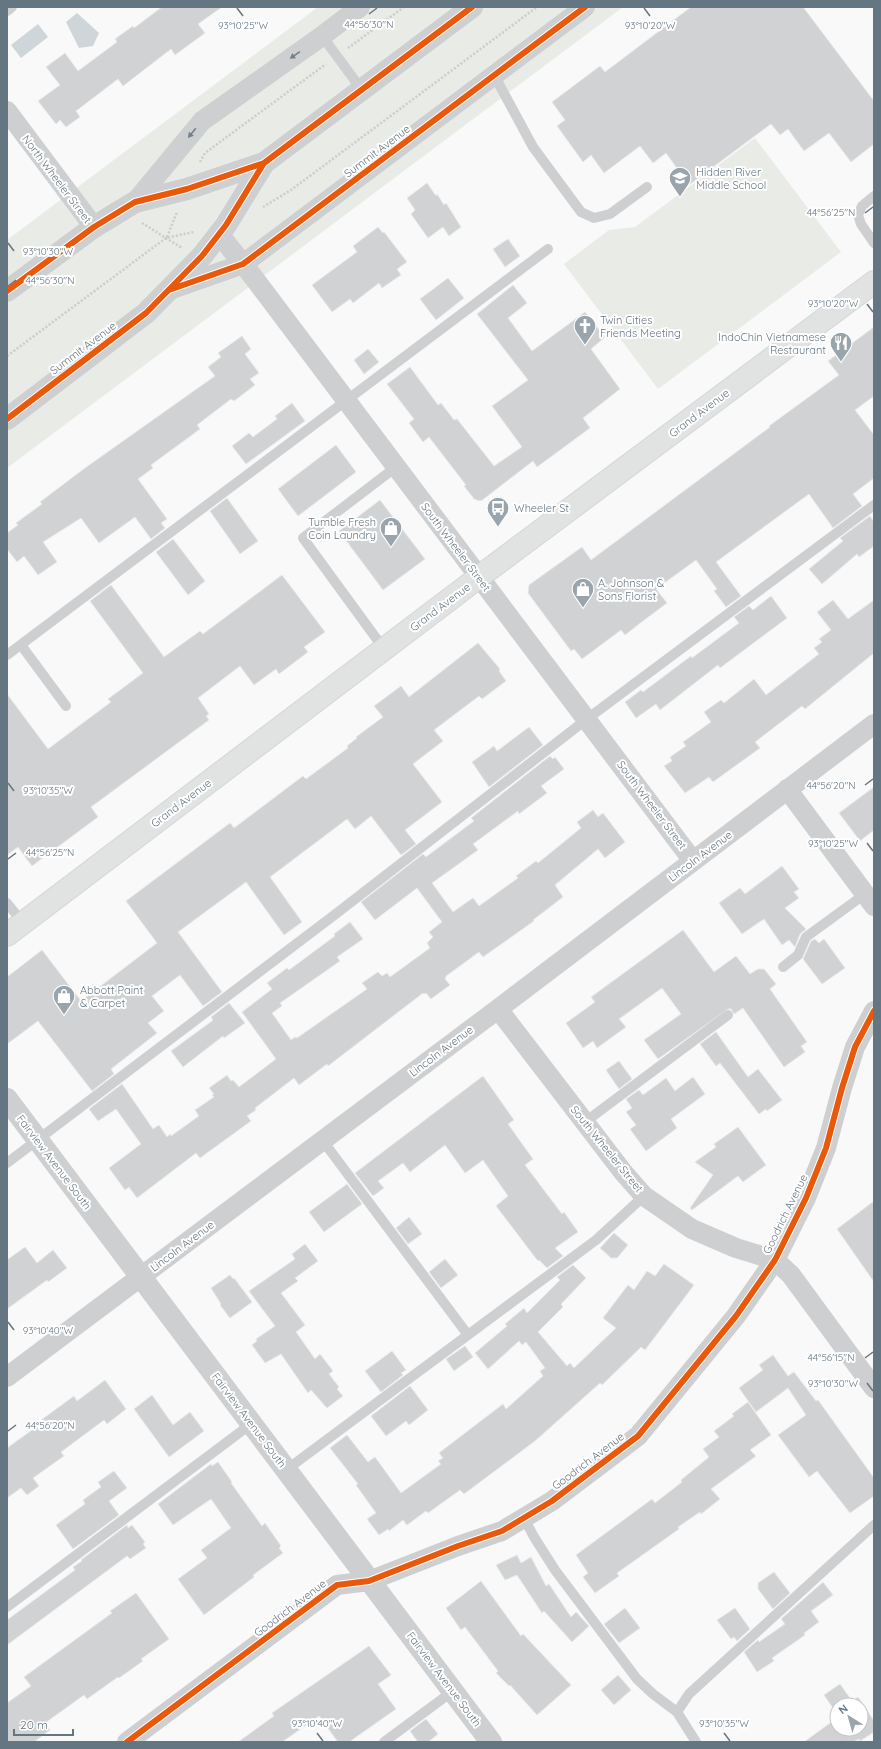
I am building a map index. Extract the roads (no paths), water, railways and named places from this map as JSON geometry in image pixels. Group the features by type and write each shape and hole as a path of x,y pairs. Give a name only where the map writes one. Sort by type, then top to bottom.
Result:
{"main road":[{"name":"Grand Avenue","path":"15,929 479,577 874,282"}],"street":[{"name":"Summit Avenue","path":"135,202 202,121 322,36 360,7"},
{"name":"Summit Avenue","path":"7,291 94,227 135,202 187,189 264,163 472,7"},
{"name":"Summit Avenue","path":"169,290 243,264 585,7"},
{"name":"North Wheeler Street","path":"7,111 94,227"},
{"name":"Summit Avenue","path":"7,419 146,312 169,290 202,256 222,230 264,163"},
{"name":"South Wheeler Street","path":"222,230 243,264 345,401 693,861"},
{"name":"Lincoln Avenue","path":"7,1377 323,1141 874,724"},
{"path":"787,789 870,900"},
{"name":"South Wheeler Street","path":"498,1009 623,1172 644,1196 692,1229 736,1248 774,1260 791,1275 874,1388"},
{"name":"Goodrich Avenue","path":"127,1742 337,1585 369,1581 458,1546 502,1531 552,1501 638,1436 736,1316 774,1260 806,1198 823,1155 855,1047 874,1011"},
{"name":"Fairview Avenue South","path":"7,1099 491,1742"}],"lane":[{"path":"7,11 12,7"},
{"path":"322,36 336,57 362,90"},
{"path":"494,75 533,147 581,212 594,218 610,214 647,187"},
{"path":"874,196 862,206 858,215 861,224 874,243"},
{"path":"7,655 548,249"},
{"path":"384,649 303,538 396,467"},
{"path":"7,1163 337,913 587,719 874,505"},
{"path":"21,644 66,706"},
{"path":"783,967 798,955 806,937 870,900"},
{"path":"7,903 15,929"},
{"path":"584,1122 728,1016"},
{"path":"323,1141 468,1335"},
{"path":"286,1470 596,1240 644,1196"},
{"path":"7,1607 252,1424"},
{"path":"524,1518 555,1570 637,1679 652,1694 677,1712 696,1742"},
{"path":"677,1712 689,1694 874,1525"},
{"path":"384,1742 453,1691"}],"place":[{"name":"Hidden River Middle School","path":"680,198"},
{"name":"Twin Cities Friends Meeting","path":"585,346"},
{"name":"IndoChin Vietnamese Restaurant","path":"841,362"},
{"name":"Wheeler St","path":"498,528"},
{"name":"Tumble Fresh Coin Laundry","path":"391,548"},
{"name":"A. Johnson & Sons Florist","path":"583,608"},
{"name":"Abbott Paint & Carpet","path":"64,1016"}]}
